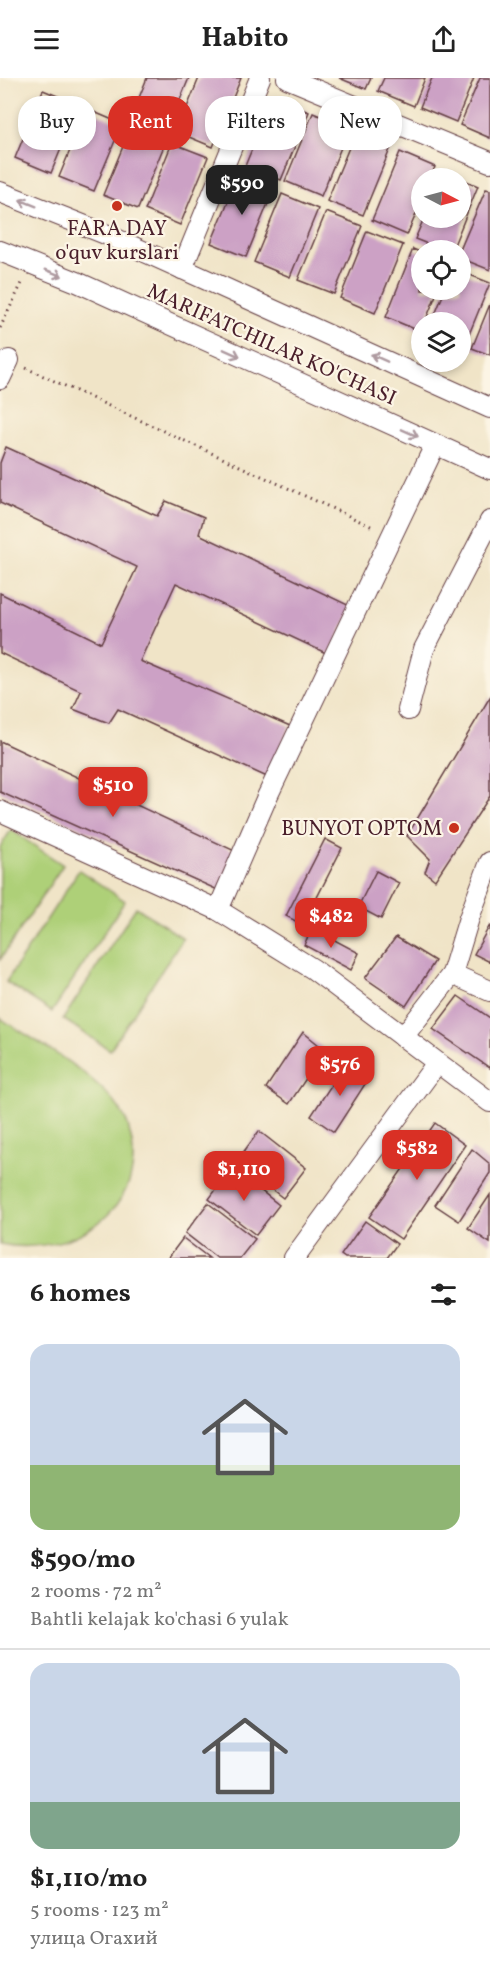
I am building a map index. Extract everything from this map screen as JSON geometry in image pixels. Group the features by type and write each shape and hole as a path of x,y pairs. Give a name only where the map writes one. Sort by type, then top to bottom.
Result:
{"street":[{"path":"182,269 260,78"},
{"path":"287,78 490,162"},
{"name":"MARIFATCHILAR KO'CHASI","path":"0,192 103,233 490,408"},
{"name":"MARIFATCHILAR KO'CHASI","path":"0,251 76,282 490,469"},
{"path":"0,379 9,360"},
{"path":"218,910 267,797 435,445"},
{"path":"408,710 424,649 490,521"},
{"path":"0,811 218,910 313,969 490,1102"},
{"path":"403,1037 452,974 469,918 490,862"},
{"path":"452,974 490,991"},
{"path":"294,1258 437,1063"}],"path":[{"path":"0,328 23,281"},
{"path":"9,360 392,536"}],"green space":[{"path":"11,830 63,865 0,960 0,847"},
{"path":"79,870 125,901 52,1012 6,982"},
{"path":"136,907 183,938 110,1050 63,1019"},
{"path":"0,1018 88,1076 116,1105 126,1120 131,1138 133,1164 127,1187 115,1207 97,1224 76,1236 52,1244 26,1246 0,1244"}],"building":[{"path":"147,78 189,78 182,96 140,96"},
{"path":"199,78 241,78 234,96 205,96 205,144 193,139 192,96"},
{"path":"339,78 371,78 366,89"},
{"path":"384,78 425,78 414,106 402,101 402,96 390,96 378,91"},
{"path":"432,78 474,78 456,122 420,107"},
{"path":"480,78 490,78 490,138 460,125"},
{"path":"43,90 57,96 41,96"},
{"path":"96,113 108,118 108,150 111,150 94,191 59,177 70,150 96,150"},
{"path":"313,113 318,115 318,150 340,150 321,196 285,181 298,150 306,150 306,130"},
{"path":"18,150 60,150 51,173 15,158"},
{"path":"122,150 162,150 138,209 103,195"},
{"path":"169,150 190,150 208,157 180,225 145,210"},
{"path":"252,150 293,150 281,180 245,166"},
{"path":"348,150 390,150 363,215 327,201"},
{"path":"400,152 435,167 411,168 411,226 407,235 372,220"},
{"path":"239,175 274,189 246,257 211,243"},
{"path":"471,183 478,186 471,203"},
{"path":"486,189 490,190 490,270 471,262 471,240 464,240"},
{"path":"282,194 318,209 290,277 254,262"},
{"path":"326,212 362,226 334,294 298,280"},
{"path":"420,228 461,228 456,240 415,239"},
{"path":"367,231 403,245 375,313 340,298"},
{"path":"411,254 411,300 434,300 429,312 411,312 411,327 386,317"},
{"path":"471,275 490,283 471,330 471,312 436,312 441,300 471,300"},
{"path":"490,304 490,355 472,348"},
{"path":"6,447 157,516 166,501 204,517 199,534 352,607 330,655 176,583 140,661 290,726 267,777 118,709 109,723 73,709 81,691 0,653 0,593 101,643 137,567 0,503 0,463"},
{"path":"490,697 490,796 435,880 425,872 430,859 407,836"},
{"path":"0,741 237,852 220,891 0,792"},
{"path":"325,839 342,848 303,925 286,916"},
{"path":"376,871 399,883 381,919 358,907"},
{"path":"490,925 490,962 474,954"},
{"path":"312,928 359,953 351,970 304,945"},
{"path":"396,937 435,961 406,1006 365,978"},
{"path":"458,996 490,1018 490,1068 433,1029"},
{"path":"303,1032 325,1050 289,1104 266,1088"},
{"path":"347,1061 369,1078 334,1132 311,1116"},
{"path":"435,1123 465,1145 401,1239 369,1217"},
{"path":"259,1131 306,1168 283,1198 236,1162"},
{"path":"472,1149 490,1164 490,1173 459,1221 435,1205"},
{"path":"232,1168 279,1205 256,1235 209,1199"},
{"path":"490,1195 490,1243 468,1228"},
{"path":"208,1203 255,1239 240,1258 217,1258 185,1233"},
{"path":"365,1221 397,1244 387,1258 345,1258 341,1255"},
{"path":"183,1238 209,1258 168,1258"}],"place":[{"name":"FARA DAY o'quv kurslari","path":"117,206"},
{"name":"BUNYOT OPTOM","path":"454,828"}]}
